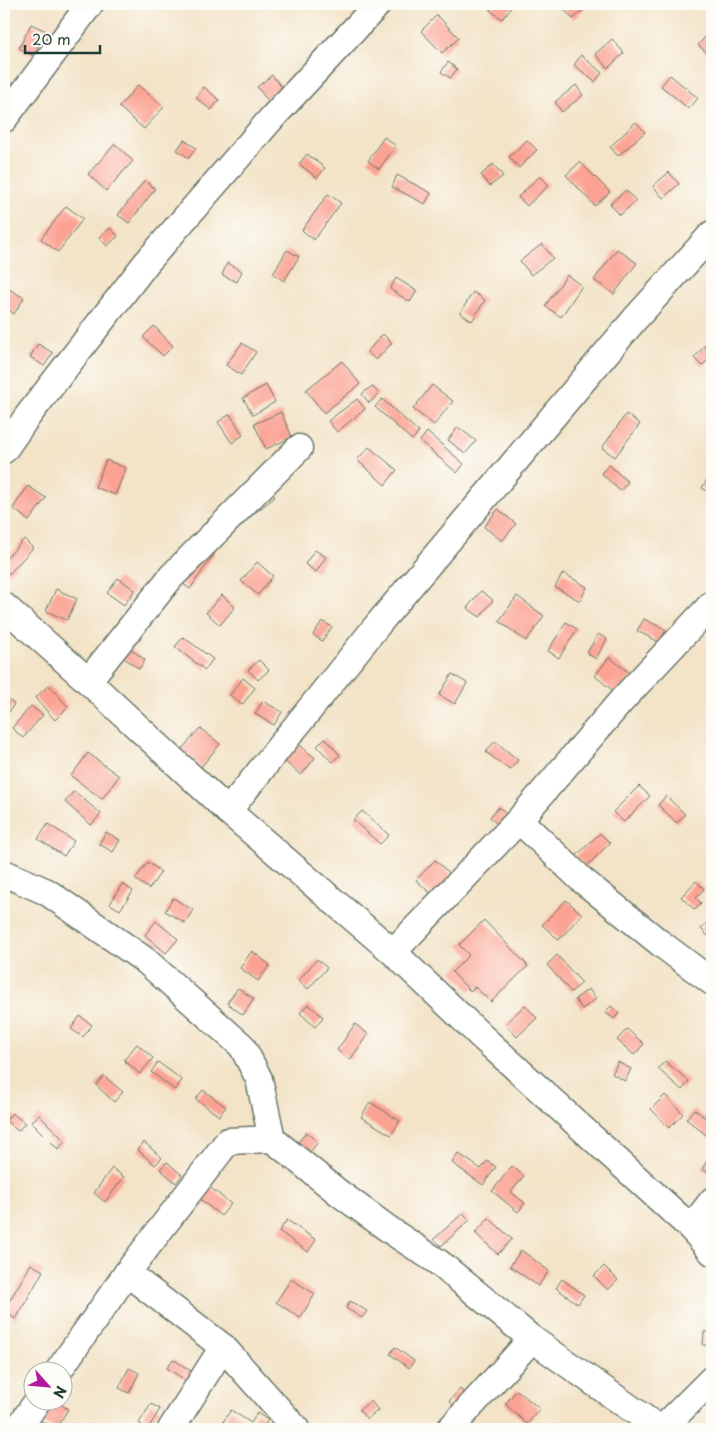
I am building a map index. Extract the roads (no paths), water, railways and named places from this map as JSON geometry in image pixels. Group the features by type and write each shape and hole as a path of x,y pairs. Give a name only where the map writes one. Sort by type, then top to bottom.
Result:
{"street":[{"path":"4,118 90,4"},
{"path":"4,450 27,417 147,262 271,120 378,4"},
{"path":"228,811 417,578 635,319 712,234"},
{"path":"88,681 171,577 299,448"},
{"path":"394,952 519,820 623,699 712,604"},
{"path":"4,606 228,811 394,952 481,1036 691,1228 712,1252"},
{"path":"519,820 582,880 712,982"},
{"path":"4,873 47,892 146,961 242,1046 259,1079 272,1139 339,1193 438,1262 532,1338 661,1429 712,1379"},
{"path":"66,1360 127,1273 228,1141 272,1139"},
{"path":"691,1228 712,1201"},
{"path":"127,1273 223,1347 296,1429"},
{"path":"450,1429 532,1338"},
{"path":"171,1429 223,1347"},
{"path":"18,1429 31,1410"}]}
